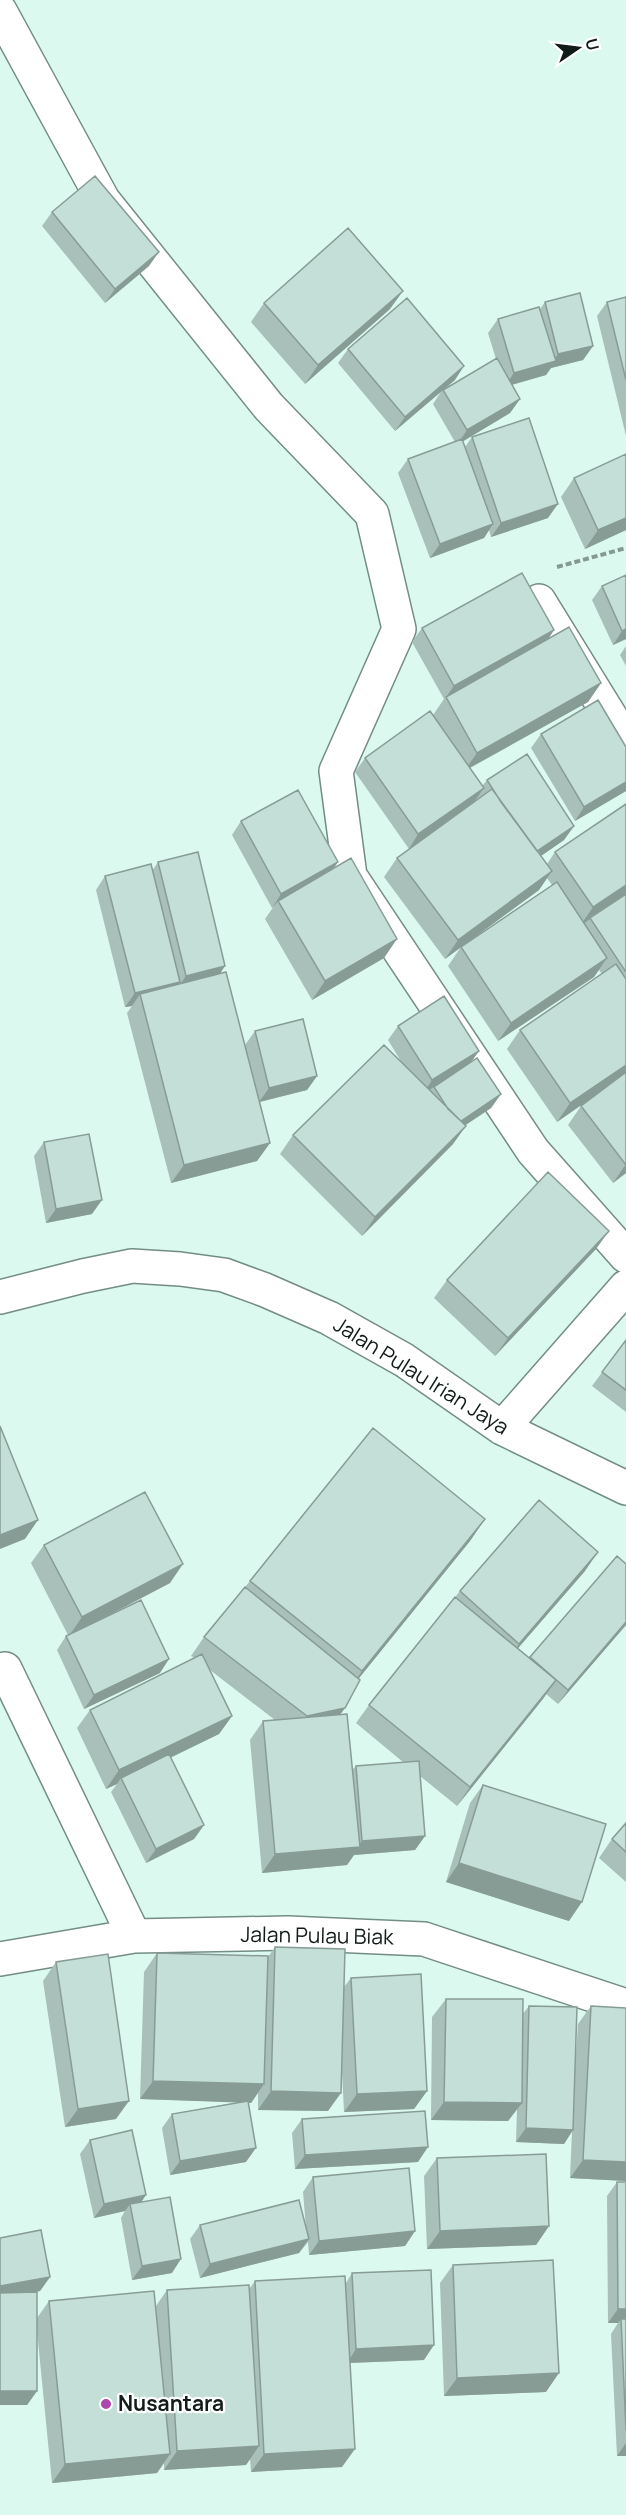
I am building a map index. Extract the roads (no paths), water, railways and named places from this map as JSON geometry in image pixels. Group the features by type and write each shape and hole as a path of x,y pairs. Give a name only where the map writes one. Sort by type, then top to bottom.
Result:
{"street":[{"path":"0,11 104,200 269,407 372,514 399,629 336,771 350,876 533,1151 626,1256"},
{"path":"539,601 626,742"},
{"name":"Jalan Pulau Irian Jaya","path":"0,1297 132,1266 224,1275 265,1290 339,1323 404,1360 502,1428 626,1488"},
{"path":"502,1428 626,1287"},
{"path":"5,1669 134,1936"},
{"name":"Jalan Pulau Biak","path":"0,1959 134,1936 288,1933 424,1939 626,2006"}],"place":[{"name":"Nusantara","path":"106,2404"}]}
